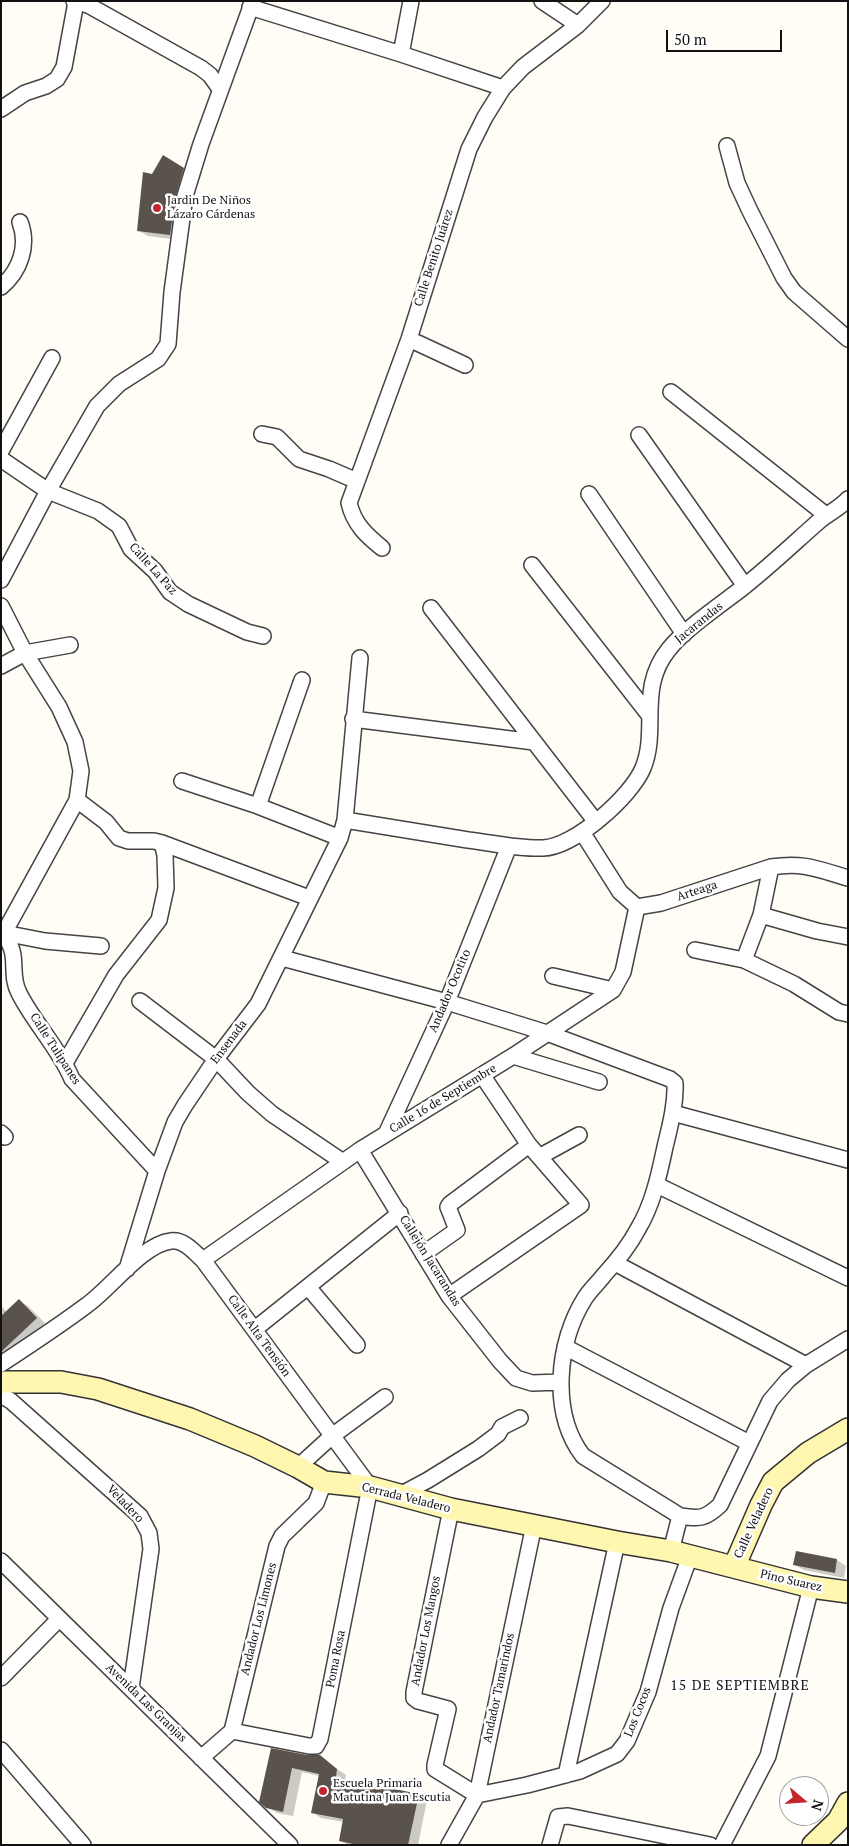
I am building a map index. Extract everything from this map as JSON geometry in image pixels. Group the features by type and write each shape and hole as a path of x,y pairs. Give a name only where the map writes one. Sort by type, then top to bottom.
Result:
{"street":[{"path":"401,54 412,1"},
{"path":"542,1 578,25"},
{"name":"Calle Benito Juárez","path":"382,548 361,530 349,503 409,339 469,149 485,117 503,88 523,67 578,25 602,1"},
{"path":"1,109 25,93 46,86 57,79 64,67 81,2 201,68 210,75 220,89"},
{"path":"1,580 48,491 97,406 119,384 158,359 168,344 172,292 186,196 200,144 252,4 503,88"},
{"path":"727,146 737,183 784,278 794,292 848,339"},
{"path":"1,287 11,279 21,260 23,232 20,222"},
{"path":"409,339 464,365"},
{"path":"1,451 52,358"},
{"path":"671,392 826,515"},
{"path":"262,434 277,437 299,459 329,468 357,481"},
{"path":"639,435 745,586"},
{"name":"Calle La Paz","path":"1,460 48,491 98,511 119,526 131,549 155,571 170,592 188,604 247,632 263,636"},
{"path":"589,494 684,634"},
{"name":"Jacarandas","path":"345,820 509,846 544,848 564,844 596,822 630,790 643,768 649,744 651,688 658,667 668,649 745,586 826,515 847,502"},
{"path":"532,565 649,715"},
{"path":"1,606 25,653 59,707 76,742 82,771 77,800 3,934 45,941 101,946"},
{"path":"431,608 596,822"},
{"path":"1,666 25,653 70,644"},
{"name":"Ensenada","path":"127,1269 157,1170 175,1122 184,1105 216,1059 258,1004 340,838 345,820 360,658"},
{"path":"258,806 302,680"},
{"path":"353,719 534,742"},
{"path":"182,781 258,806 340,838"},
{"path":"77,800 106,822 119,838 128,841 154,841 162,843 309,898"},
{"path":"554,976 613,990 623,972 637,907 620,892 582,832"},
{"path":"66,1063 116,975 158,920 166,888 162,843"},
{"name":"Andador Ocotito","path":"386,1134 447,1002 509,846"},
{"name":"Arteaga","path":"637,907 661,903 771,867 790,864 806,865 847,876"},
{"path":"744,960 761,914 771,867"},
{"path":"761,914 817,931 848,937"},
{"name":"Calle Tulipanes","path":"3,934 13,955 13,974 18,991 34,1018 66,1063 72,1079 157,1170"},
{"path":"695,950 744,960 794,984 840,1012 848,1014"},
{"path":"282,958 447,1002 547,1033 670,1079 675,1083 673,1113 656,1185 639,1228 586,1297 571,1324 565,1347 561,1367 565,1417 574,1445 583,1456 680,1516 697,1518 709,1516 720,1505 770,1400 788,1380 806,1365 848,1339"},
{"name":"Calle 16 de Septiembre","path":"203,1260 360,1150 513,1056 613,990"},
{"path":"140,1001 216,1059 248,1094 272,1114 343,1162"},
{"path":"513,1056 599,1082"},
{"path":"449,1296 581,1205 534,1151 482,1075"},
{"path":"673,1113 848,1160"},
{"path":"423,1254 457,1230 448,1211 450,1204 534,1151 579,1135"},
{"name":"Callejón Jacarandas","path":"360,1150 449,1296 500,1361 516,1378 532,1383 561,1382"},
{"path":"656,1185 848,1278"},
{"path":"255,1329 400,1213"},
{"name":"Calle Alta Tensión","path":"1,1364 89,1304 159,1243 174,1240 188,1246 203,1260 370,1486"},
{"path":"614,1263 806,1365"},
{"path":"308,1287 357,1344"},
{"path":"565,1347 749,1442"},
{"name":"Cerrada Veladero","path":"1,1382 61,1382 98,1389 190,1419 255,1446 324,1482 370,1486 451,1509 685,1554 727,1565"},
{"name":"Veladero","path":"1,1395 11,1401 140,1516 149,1533 151,1549 131,1688"},
{"path":"298,1467 332,1436 386,1398"},
{"path":"400,1495 478,1449 498,1434 502,1427 520,1418"},
{"name":"Calle Veladero","path":"727,1565 773,1482 808,1453 848,1429"},
{"name":"Andador Los Limones","path":"232,1731 277,1546 282,1536 316,1503 324,1482"},
{"name":"Poma Rosa","path":"232,1731 309,1746 316,1746 320,1739 370,1486"},
{"name":"Andador Los Mangos","path":"451,1509 414,1698 418,1701 448,1709 435,1765 436,1770 477,1794"},
{"name":"Los Cocos","path":"477,1794 528,1785 566,1775 601,1763 617,1754 626,1741 648,1692 671,1608 685,1554 680,1516"},
{"name":"Andador Tamarindos","path":"449,1845 477,1794 534,1525"},
{"path":"566,1775 617,1542"},
{"name":"Avenida Las Granjas","path":"1,1561 290,1845"},
{"name":"Pino Suarez","path":"727,1565 811,1587 848,1592"},
{"path":"722,1845 768,1756 811,1587"},
{"path":"1,1678 59,1619"},
{"path":"201,1758 232,1731"},
{"path":"1,1750 83,1845"},
{"path":"813,1845 838,1821 848,1803"},
{"path":"550,1845 558,1817 568,1816 636,1838 710,1845"}],"building":[{"name":"Jardin De Niños Lázaro Cárdenas","path":"163,155 184,168 176,195 170,235 137,231 143,172 152,174"},
{"path":"19,1299 37,1318 1,1352 1,1316"},
{"path":"796,1551 837,1559 835,1573 793,1565"},
{"path":"271,1748 307,1755 320,1755 337,1769 336,1777 419,1794 408,1845 358,1845 339,1841 343,1819 311,1813 319,1774 292,1768 283,1812 266,1808 259,1802"}],"place":[{"name":"Jardin De Niños Lázaro Cárdenas","path":"157,208"},
{"name":"Escuela Primaria Matutina Juan Escutia","path":"323,1791"}],"district":[{"name":"15 DE SEPTIEMBRE","path":"740,1686"}]}
